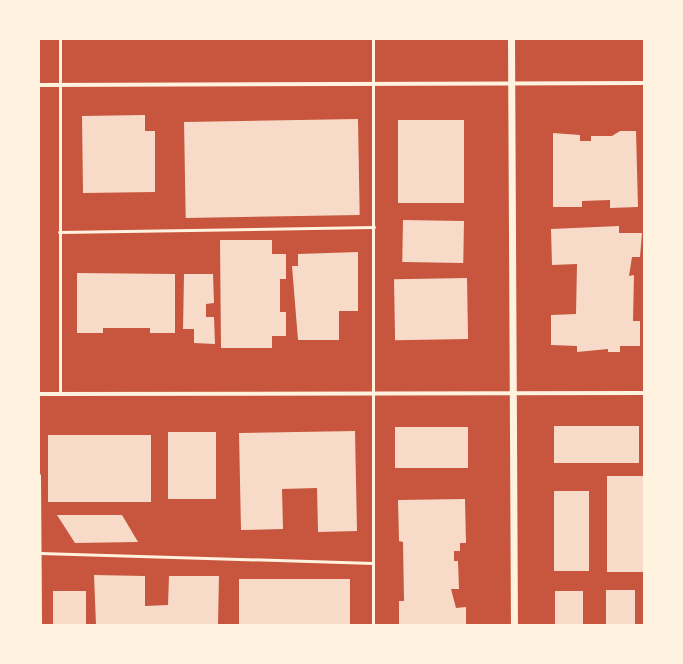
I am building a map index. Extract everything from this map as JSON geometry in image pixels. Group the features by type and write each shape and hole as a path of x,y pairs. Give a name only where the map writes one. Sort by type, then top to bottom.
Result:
{"street":[{"path":"511,39 514,625"},
{"path":"39,85 644,83"},
{"path":"39,394 374,392 644,393"}],"lane":[{"path":"60,39 60,393"},
{"path":"372,39 374,227 374,625"},
{"path":"59,232 374,227"},
{"path":"39,475 40,625"},
{"path":"40,553 373,563"}],"building":[{"path":"145,115 145,131 155,131 155,192 83,193 82,116"},
{"path":"358,119 360,215 186,218 184,122"},
{"path":"398,120 464,120 464,203 398,203"},
{"path":"620,131 636,131 638,207 610,208 610,200 582,201 582,207 553,207 553,133 580,135 580,141 591,141 591,136 612,136"},
{"path":"403,220 464,221 463,263 402,262"},
{"path":"619,226 619,233 642,233 640,257 632,257 629,276 634,275 633,321 640,321 640,346 620,346 620,352 608,352 608,349 577,352 577,346 551,345 551,315 576,314 577,264 552,265 551,229"},
{"path":"220,240 272,240 272,254 286,254 286,279 280,279 280,312 286,312 286,336 272,336 272,348 221,348"},
{"path":"358,252 358,311 339,311 339,340 298,340 292,266 298,266 298,254"},
{"path":"77,273 175,274 175,333 150,333 150,328 103,328 103,333 77,333"},
{"path":"184,274 213,274 214,303 206,304 206,317 214,317 215,344 194,343 194,329 183,329"},
{"path":"467,278 468,339 395,340 394,279"},
{"path":"554,426 639,426 639,463 554,463"},
{"path":"395,427 468,427 468,468 395,468"},
{"path":"355,431 357,531 318,532 317,488 282,489 283,529 241,530 239,433"},
{"path":"168,432 216,432 216,499 168,499"},
{"path":"48,435 151,435 151,502 48,502"},
{"path":"607,476 644,476 644,572 607,572"},
{"path":"554,491 589,491 589,571 554,571"},
{"path":"465,499 466,543 460,543 460,551 454,551 454,561 458,561 459,589 451,589 456,608 466,607 466,625 399,625 399,601 404,601 403,542 399,541 398,500"},
{"path":"57,515 122,515 138,542 75,543"},
{"path":"94,575 145,576 145,606 168,605 169,576 219,576 218,625 96,625"},
{"path":"239,579 350,579 350,625 239,625"},
{"path":"606,590 635,590 635,625 606,625"},
{"path":"53,591 86,591 86,625 53,625"},
{"path":"555,591 583,591 583,625 555,625"}]}
